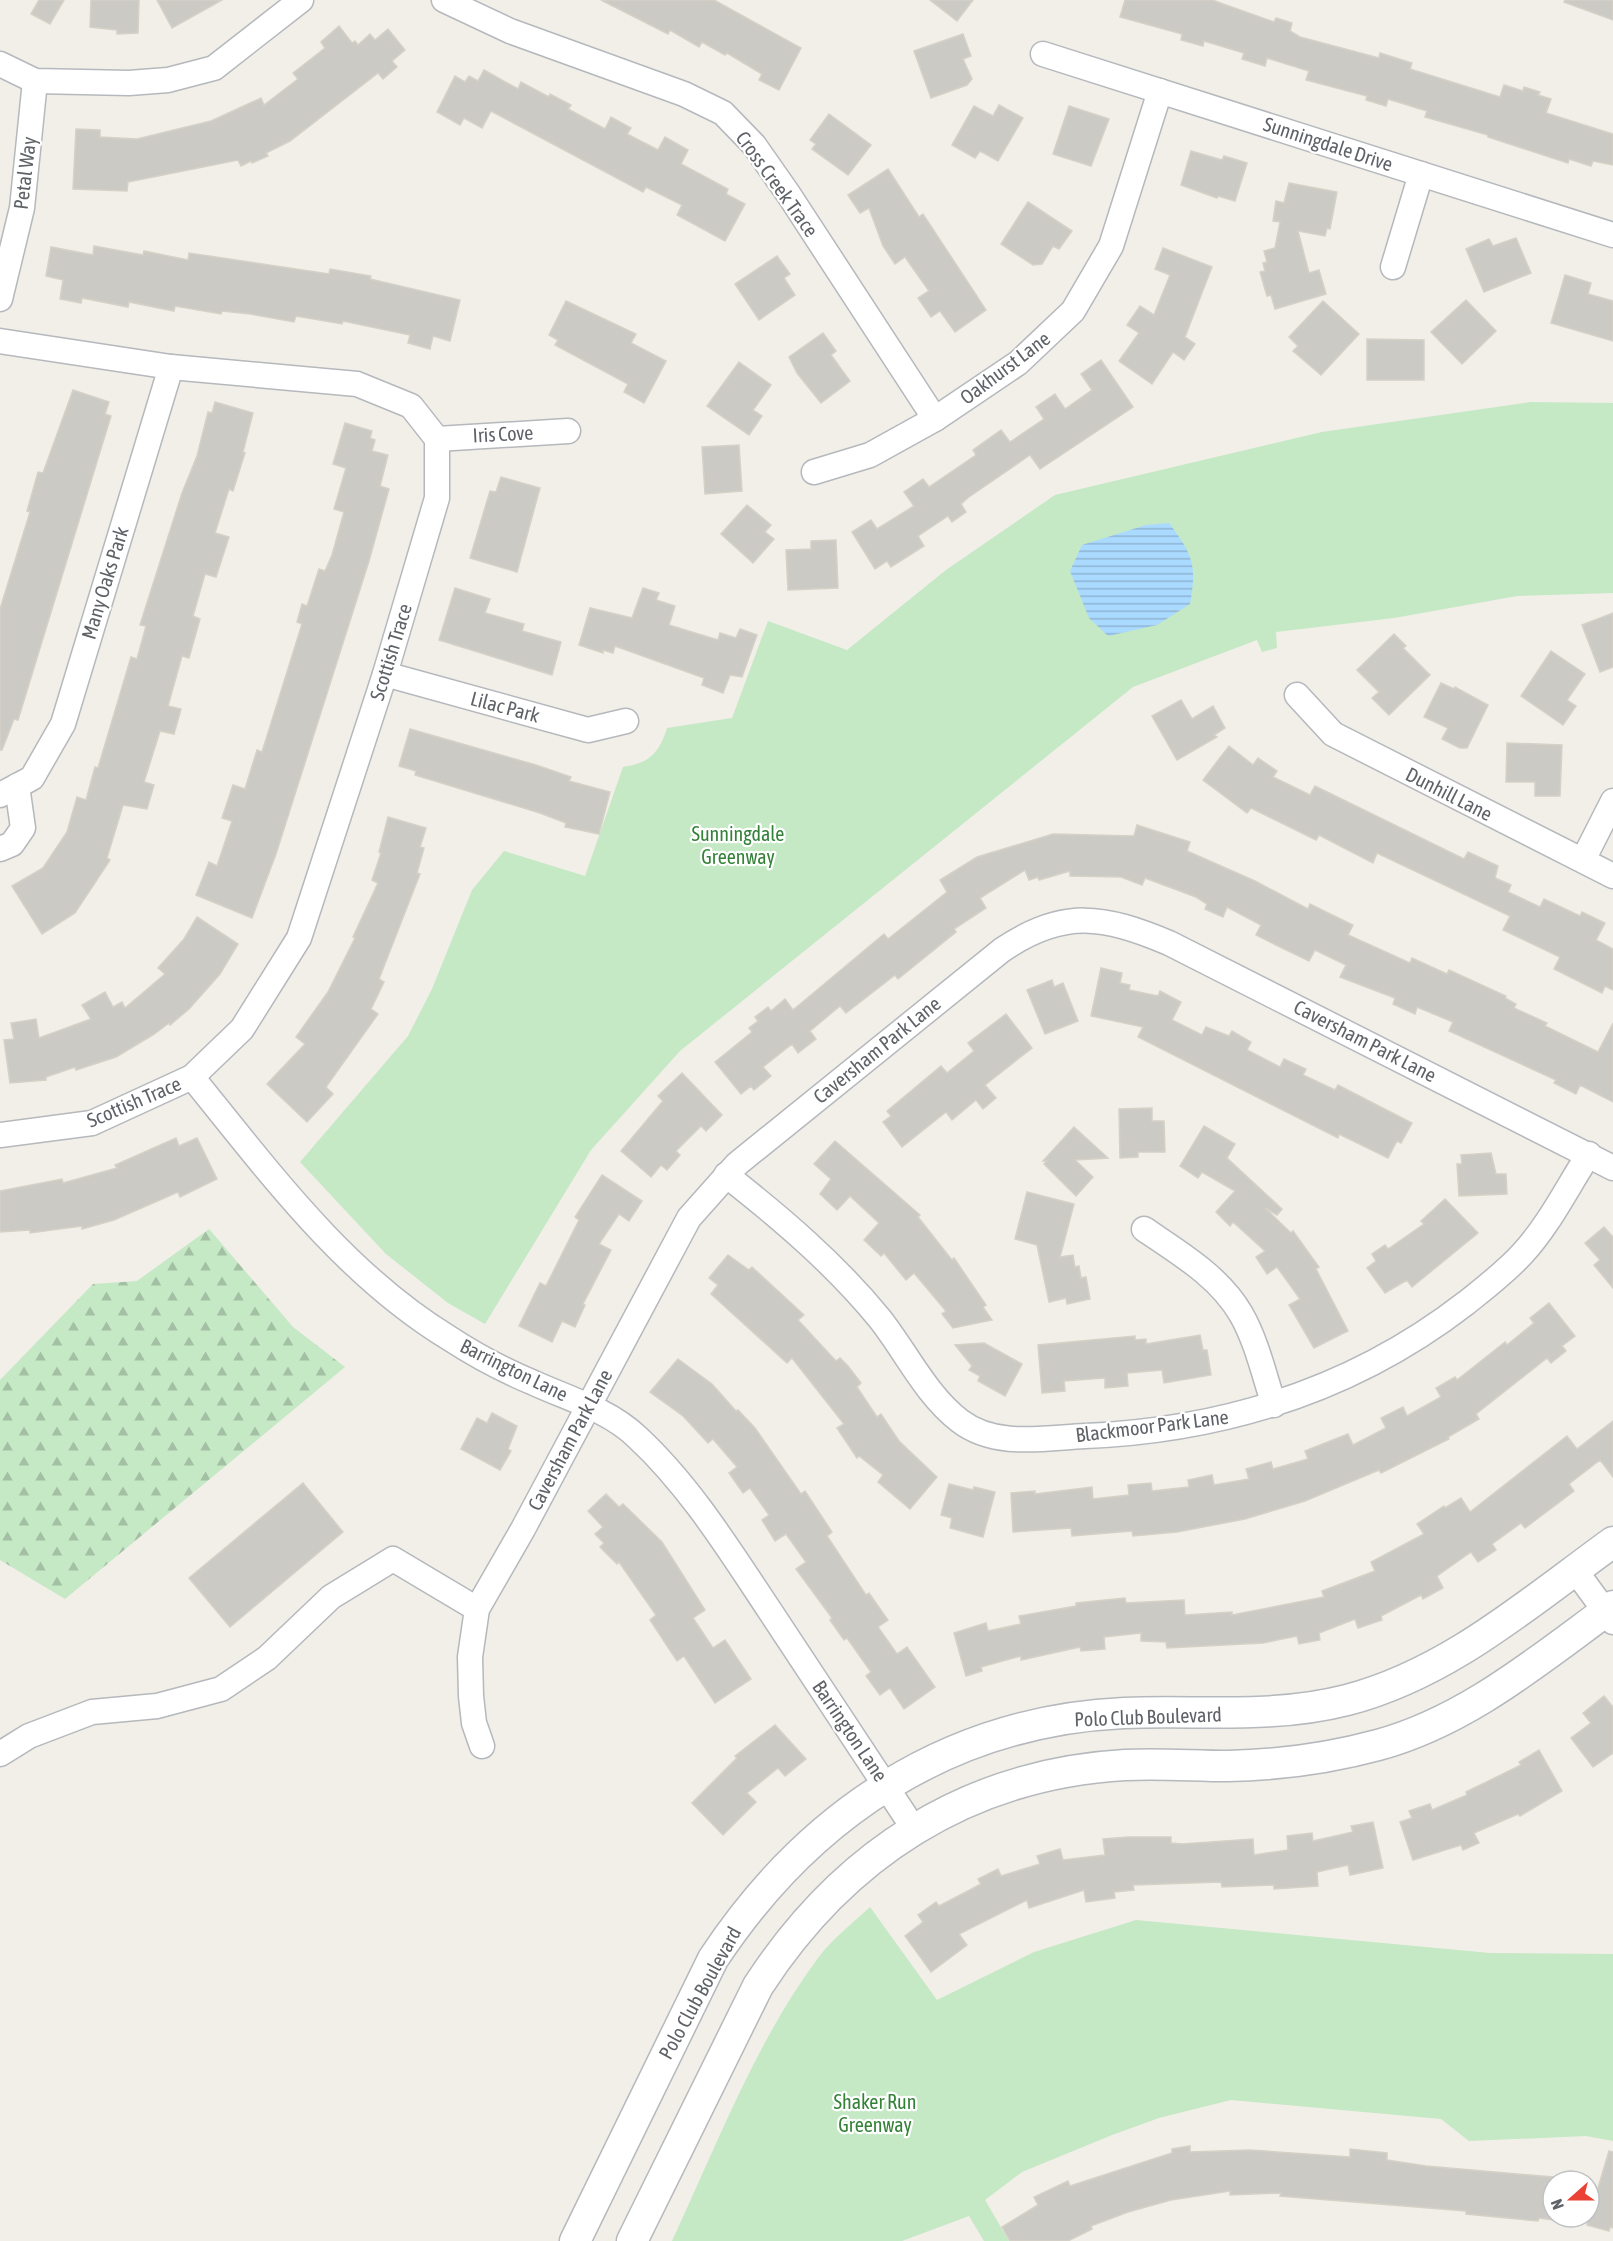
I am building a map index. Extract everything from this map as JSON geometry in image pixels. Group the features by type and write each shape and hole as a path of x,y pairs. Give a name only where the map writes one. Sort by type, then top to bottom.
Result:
{"street":[{"path":"0,64 35,81 168,80 213,68 301,0"},
{"name":"Cross Creek Trace","path":"444,0 510,31 684,94 723,113 754,146 783,186 935,419"},
{"name":"Sunningdale Drive","path":"1043,54 1613,235"},
{"name":"Petal Way","path":"0,299 22,208 35,81"},
{"name":"Oakhurst Lane","path":"814,472 870,455 935,419 1018,363 1074,311 1111,246 1160,91"},
{"path":"1393,267 1421,174"},
{"path":"0,340 171,367 357,384 411,406 437,439"},
{"name":"Many Oaks Park","path":"0,849 12,844 23,828 9,790 32,778 63,724 171,367"},
{"name":"Iris Cove","path":"437,439 568,431"},
{"name":"Scottish Trace","path":"0,1135 92,1123 192,1077 242,1029 299,938 386,674 437,498 437,439"},
{"name":"Lilac Park","path":"386,674 588,730 626,721"},
{"name":"Dunhill Lane","path":"1297,695 1333,734 1613,876"},
{"path":"1583,860 1613,801"},
{"name":"Caversham Park Lane","path":"482,1746 474,1723 471,1696 470,1658 477,1609 523,1529 676,1238 689,1218 726,1175 815,1099 1024,935 1048,926 1086,920 1105,920 1130,927 1169,943 1613,1168"},
{"name":"Barrington Lane","path":"192,1077 267,1170 340,1252 401,1307 450,1339 531,1382 588,1405 636,1435 692,1500 735,1558 914,1828"},
{"name":"Blackmoor Park Lane","path":"726,1175 765,1205 848,1283 880,1319 939,1400 960,1421 978,1432 1016,1439 1108,1435 1188,1425 1274,1405 1353,1373 1395,1351 1443,1320 1500,1276 1525,1252 1589,1154"},
{"path":"1144,1229 1189,1259 1223,1289 1250,1332 1274,1405"},
{"name":"Polo Club Boulevard","path":"575,2241 714,1959 740,1919 798,1853 844,1814 905,1774 960,1750 1032,1725 1124,1713 1229,1714 1290,1710 1347,1700 1401,1682 1470,1646 1613,1542"},
{"path":"0,1754 29,1736 92,1712 157,1706 221,1689 267,1658 332,1598 393,1559 477,1609"},
{"path":"632,2241 758,1986 782,1949 832,1891 876,1855 929,1820 1003,1788 1045,1775 1126,1765 1230,1766 1297,1761 1380,1744 1421,1729 1480,1700 1610,1613 1575,1570"}],"green space":[{"name":"Sunningdale Greenway","path":"1531,402 1613,403 1613,593 1517,596 1394,618 1276,632 1277,648 1262,652 1257,640 1133,687 680,1051 591,1150 485,1324 448,1303 386,1254 300,1162 408,1036 432,989 472,890 504,851 585,876 623,767 640,763 652,755 661,744 667,728 732,718 768,621 847,650 946,570 1055,495 1322,432"},
{"path":"209,1229 293,1327 345,1367 65,1599 0,1560 0,1380 93,1284 137,1281"},
{"name":"Shaker Run Greenway","path":"870,1907 937,2000 1034,1952 1136,1920 1490,1953 1613,1954 1613,2141 1586,2136 1469,2141 1441,2119 1231,2100 1159,2118 1022,2172 985,2200 1009,2241 984,2241 969,2216 902,2241 672,2241 738,2095 775,2024 818,1958"}],"water":[{"path":"1169,523 1188,552 1191,561 1193,579 1190,604 1157,625 1108,636 1089,618 1070,571 1082,545 1146,525"}],"building":[{"path":"39,0 64,0 50,24 31,14"},
{"path":"91,0 139,0 138,33 117,34 117,30 90,27"},
{"path":"157,0 222,0 172,28"},
{"path":"601,0 714,0 801,48 779,90 759,80 762,74 727,53 725,55 702,42 699,47 670,30 668,34"},
{"path":"930,0 973,0 957,21"},
{"path":"1125,0 1212,0 1274,22 1276,18 1292,23 1290,31 1300,37 1379,58 1380,53 1412,63 1410,69 1500,97 1504,85 1523,91 1524,87 1540,92 1538,95 1551,99 1546,113 1613,134 1613,165 1593,161 1591,166 1569,159 1568,163 1488,137 1488,135 1425,117 1427,111 1388,99 1386,106 1366,100 1367,96 1306,80 1309,71 1267,58 1265,66 1242,59 1244,53 1204,41 1203,46 1181,40 1182,34 1120,17"},
{"path":"1565,0 1613,0 1613,20 1564,2"},
{"path":"339,26 352,43 355,41 358,45 370,34 375,40 388,29 405,50 392,61 397,67 383,79 378,73 290,141 266,153 268,156 241,166 238,160 128,182 127,191 73,189 76,129 100,130 100,137 137,139 211,121 261,98 264,105 298,79 293,73 325,48 321,42"},
{"path":"963,34 971,56 963,59 972,79 967,85 931,98 914,51"},
{"path":"484,70 518,89 521,82 549,97 550,94 571,105 568,109 605,129 611,117 631,128 627,134 658,150 665,137 688,150 681,164 728,189 726,194 745,204 725,241 677,215 682,205 646,187 643,192 491,111 482,128 464,118 460,125 437,112 455,76 465,82 469,76 478,81"},
{"path":"999,105 1023,118 998,161 980,151 975,158 952,145 974,106 993,116"},
{"path":"1069,106 1109,119 1091,166 1053,154"},
{"path":"829,114 871,145 848,175 812,149 816,144 810,140"},
{"path":"1191,151 1222,160 1224,156 1247,163 1235,201 1218,196 1217,198 1181,185"},
{"path":"888,169 919,217 923,214 986,310 955,332 940,311 931,317 918,298 929,291 905,257 895,264 883,246 869,208 860,213 848,195"},
{"path":"1289,183 1337,192 1330,229 1327,228 1325,236 1298,231 1309,273 1319,270 1326,294 1275,309 1271,295 1267,296 1260,272 1265,271 1263,263 1267,262 1264,251 1275,248 1280,222 1273,221 1276,201 1284,203"},
{"path":"1028,202 1072,231 1059,249 1053,246 1042,264 1033,265 1001,244"},
{"path":"1516,238 1531,273 1484,292 1466,249 1489,239 1493,246"},
{"path":"94,246 143,255 144,251 188,260 189,253 329,274 330,269 371,276 370,279 460,300 450,341 433,336 430,349 408,343 410,335 343,321 342,324 296,316 294,322 250,314 222,311 221,314 175,306 174,311 129,302 128,307 82,298 81,303 60,299 63,280 46,276 51,247 93,255"},
{"path":"1163,248 1212,267 1185,337 1195,344 1184,360 1173,352 1152,384 1119,361 1139,333 1127,325 1140,306 1154,315 1170,275 1155,269"},
{"path":"777,256 790,274 784,278 795,295 759,320 735,284"},
{"path":"1565,275 1591,283 1588,294 1613,301 1613,341 1551,323"},
{"path":"1466,300 1496,331 1462,364 1431,332"},
{"path":"566,301 636,334 631,343 666,361 644,403 624,392 628,384 555,345 558,340 549,335"},
{"path":"1323,301 1359,334 1321,375 1293,351 1298,346 1289,337"},
{"path":"823,333 836,351 831,355 850,381 821,403 797,373 789,357"},
{"path":"1367,339 1424,340 1424,380 1367,380"},
{"path":"1101,360 1133,407 1040,469 1030,455 961,504 966,512 952,522 948,516 918,536 924,546 891,567 887,561 875,569 852,532 871,520 877,529 914,506 904,492 923,479 929,487 976,455 973,450 1001,430 1010,442 1044,419 1036,407 1055,394 1065,409 1092,390 1081,374"},
{"path":"739,362 771,385 753,410 762,416 749,435 707,406"},
{"path":"73,390 109,402 105,414 111,416 18,720 14,719 2,750 0,750 0,609 30,512 27,511 38,472 43,473"},
{"path":"215,402 253,413 243,452 245,453 233,491 229,489 215,533 229,537 216,577 205,574 193,616 200,619 189,658 182,656 168,706 181,709 174,734 160,731 144,782 154,785 147,809 123,805 107,858 110,860 75,913 42,934 12,886 43,868 67,832 77,797 86,800 95,767 98,768 131,657 137,659 146,626 140,625 182,493 197,456 208,412 212,413"},
{"path":"345,423 372,431 370,438 375,440 372,451 388,455 380,486 389,489 369,561 276,854 252,918 196,895 209,862 217,866 232,821 222,818 233,785 245,789 257,750 262,752 302,624 297,622 302,604 307,606 319,569 325,571 332,555 344,512 334,509 346,468 333,464"},
{"path":"739,445 742,491 705,494 702,447"},
{"path":"501,477 540,488 517,572 470,558 490,491 496,492"},
{"path":"747,505 771,525 765,532 774,539 753,563 721,534"},
{"path":"836,540 838,588 788,590 786,550 811,549 811,541"},
{"path":"455,588 490,599 485,613 524,624 522,631 561,642 552,675 439,640"},
{"path":"643,588 659,593 656,600 675,606 669,625 718,640 720,633 736,638 740,629 757,635 742,677 730,675 723,693 702,685 704,678 615,646 613,653 603,650 603,653 579,645 590,608 632,618"},
{"path":"1613,613 1613,667 1600,672 1582,625"},
{"path":"1394,634 1406,646 1403,648 1430,675 1389,715 1372,698 1379,692 1357,670"},
{"path":"1551,651 1585,674 1567,700 1576,706 1563,725 1521,696"},
{"path":"1441,683 1454,689 1455,687 1488,705 1467,748 1460,748 1442,739 1448,728 1424,717"},
{"path":"1181,700 1192,719 1213,706 1225,728 1214,735 1217,737 1177,760 1152,716"},
{"path":"410,729 536,765 571,777 569,781 610,792 599,834 565,827 566,823 540,813 415,775 416,771 399,766"},
{"path":"1507,743 1562,745 1560,796 1535,796 1535,782 1506,782"},
{"path":"1229,746 1253,765 1258,758 1277,771 1273,777 1310,795 1315,786 1464,859 1468,852 1498,866 1495,878 1511,885 1508,892 1540,907 1544,899 1580,916 1582,912 1605,923 1596,940 1613,949 1613,990 1605,986 1602,993 1554,969 1560,957 1503,930 1510,916 1377,853 1373,863 1319,835 1316,840 1251,808 1247,813 1203,780"},
{"path":"388,817 426,828 420,847 424,848 417,873 420,874 379,979 384,982 371,1009 378,1014 326,1087 333,1094 307,1122 267,1084 305,1044 296,1037 328,992 355,938 353,937 378,883 372,880 381,853 379,852"},
{"path":"1137,825 1190,842 1187,851 1255,881 1308,909 1310,904 1353,925 1348,935 1410,963 1412,958 1447,974 1449,970 1506,996 1505,998 1516,1004 1514,1008 1547,1023 1545,1026 1598,1052 1613,1023 1613,1102 1580,1085 1576,1094 1554,1083 1556,1080 1449,1031 1453,1022 1417,1007 1415,1014 1393,1004 1395,998 1340,977 1346,965 1315,950 1309,961 1256,935 1261,925 1227,907 1223,917 1205,909 1207,904 1196,897 1145,878 1142,885 1121,877 1070,876 1070,871 1039,880 1038,877 1029,880 1025,870 980,898 986,908 954,929 956,932 898,979 895,975 846,1013 840,1006 810,1031 816,1039 798,1053 792,1044 763,1067 771,1076 754,1090 751,1086 741,1094 715,1062 752,1032 749,1028 758,1021 755,1017 768,1007 771,1011 785,999 793,1010 884,934 888,939 947,892 940,880 977,857 1053,834 1134,836"},
{"path":"197,917 238,944 220,974 189,1009 170,1025 169,1023 116,1057 76,1070 75,1067 46,1077 46,1080 10,1083 4,1040 14,1039 11,1023 36,1019 39,1038 91,1019 82,1005 105,992 113,1007 122,1002 125,1008 165,974 158,968 184,939"},
{"path":"1101,968 1122,973 1120,983 1130,985 1129,990 1158,996 1160,991 1181,1002 1172,1020 1202,1035 1206,1027 1229,1036 1232,1031 1251,1042 1247,1050 1280,1067 1284,1059 1306,1069 1303,1075 1335,1090 1338,1085 1412,1123 1401,1143 1397,1141 1388,1158 1339,1134 1338,1138 1138,1037 1143,1027 1091,1016"},
{"path":"1052,980 1054,987 1063,983 1078,1021 1045,1034 1027,990"},
{"path":"1006,1014 1032,1048 985,1085 996,1098 983,1109 976,1100 952,1120 946,1112 902,1147 883,1122 891,1116 887,1111 941,1066 947,1073 974,1051 968,1043"},
{"path":"682,1073 722,1115 706,1131 701,1126 676,1151 680,1155 667,1170 661,1165 651,1177 621,1151 663,1101 658,1096"},
{"path":"1152,1108 1152,1121 1164,1121 1165,1152 1138,1152 1138,1157 1120,1158 1119,1109"},
{"path":"1204,1126 1235,1144 1227,1158 1282,1209 1277,1215 1265,1208 1291,1233 1293,1231 1319,1267 1316,1269 1348,1331 1314,1348 1289,1305 1300,1299 1277,1267 1267,1274 1256,1257 1265,1251 1233,1222 1230,1226 1216,1212 1235,1191 1202,1172 1198,1178 1180,1166"},
{"path":"1074,1127 1108,1158 1075,1160 1093,1177 1076,1196 1044,1164 1047,1161 1043,1161"},
{"path":"176,1138 179,1146 197,1138 217,1179 180,1197 178,1192 114,1220 82,1229 82,1226 30,1233 30,1230 0,1232 0,1191 62,1179 63,1183 117,1168 115,1165"},
{"path":"835,1141 920,1215 918,1217 952,1260 954,1258 986,1305 983,1307 992,1320 953,1328 942,1314 946,1311 914,1273 906,1280 884,1253 881,1256 864,1240 879,1223 850,1196 837,1210 820,1194 831,1179 814,1164"},
{"path":"1491,1153 1496,1174 1506,1174 1507,1194 1459,1196 1457,1164 1462,1164 1461,1155"},
{"path":"602,1175 642,1201 629,1221 619,1214 599,1244 611,1250 583,1304 585,1305 575,1327 562,1321 552,1342 519,1326 540,1283 546,1286 579,1220 575,1217"},
{"path":"1027,1192 1074,1204 1060,1257 1073,1255 1075,1267 1079,1266 1081,1278 1086,1277 1090,1299 1067,1304 1066,1298 1049,1302 1037,1245 1015,1239"},
{"path":"1445,1199 1478,1233 1412,1287 1407,1280 1385,1293 1367,1268 1376,1261 1372,1254 1385,1245 1388,1249 1424,1224 1421,1221"},
{"path":"1604,1227 1613,1237 1613,1288 1594,1265 1600,1260 1585,1243"},
{"path":"728,1255 749,1270 752,1267 804,1315 798,1320 836,1361 840,1358 848,1366 861,1383 857,1387 877,1417 881,1414 899,1441 937,1477 910,1509 878,1482 883,1475 859,1456 857,1458 837,1428 844,1424 792,1358 787,1363 711,1294 718,1285 709,1278"},
{"path":"1549,1303 1575,1336 1562,1346 1566,1351 1551,1363 1547,1358 1476,1414 1479,1419 1448,1437 1449,1439 1381,1473 1379,1470 1305,1501 1245,1519 1177,1532 1133,1536 1132,1531 1072,1536 1071,1528 1013,1532 1011,1493 1035,1491 1035,1494 1092,1487 1093,1499 1129,1495 1128,1485 1151,1483 1152,1491 1189,1487 1188,1480 1212,1475 1214,1485 1249,1479 1246,1469 1271,1462 1273,1469 1308,1459 1305,1451 1348,1434 1353,1445 1386,1428 1381,1418 1403,1407 1407,1416 1441,1397 1436,1388 1455,1377 1457,1380 1505,1342 1507,1345 1534,1323 1530,1318"},
{"path":"1200,1335 1203,1350 1207,1350 1211,1375 1164,1383 1162,1370 1127,1373 1128,1386 1105,1388 1105,1378 1064,1381 1065,1391 1042,1393 1038,1345 1135,1336 1135,1340 1146,1339 1146,1344"},
{"path":"984,1343 1022,1364 1005,1396 978,1381 980,1376 969,1370 972,1366 955,1345"},
{"path":"678,1359 712,1384 736,1411 738,1410 755,1428 801,1494 805,1491 832,1532 827,1536 866,1595 869,1593 888,1620 878,1627 897,1654 907,1647 935,1687 904,1709 890,1688 880,1695 866,1676 871,1672 847,1638 844,1640 830,1620 832,1618 796,1569 806,1562 786,1534 775,1541 762,1520 769,1515 750,1488 743,1493 729,1473 737,1467 713,1439 708,1443 683,1416 650,1392"},
{"path":"492,1413 517,1426 508,1449 511,1451 500,1470 461,1449 477,1418 487,1423"},
{"path":"1613,1421 1613,1477 1600,1460 1569,1484 1574,1491 1525,1528 1521,1523 1492,1544 1496,1550 1478,1562 1471,1552 1437,1576 1443,1588 1423,1599 1421,1595 1381,1616 1382,1620 1358,1628 1355,1619 1319,1633 1320,1640 1299,1644 1297,1636 1263,1643 1167,1648 1166,1642 1141,1641 1141,1633 1104,1637 1105,1649 1081,1651 1080,1647 1021,1660 1021,1656 981,1667 982,1671 966,1676 954,1633 986,1623 988,1631 1021,1624 1019,1616 1076,1606 1076,1603 1125,1598 1126,1603 1184,1600 1185,1615 1232,1612 1232,1615 1324,1597 1322,1591 1375,1571 1371,1562 1424,1534 1417,1524 1444,1506 1445,1508 1461,1498 1470,1512 1567,1436 1577,1449"},
{"path":"303,1483 343,1532 230,1627 189,1578"},
{"path":"949,1484 995,1492 983,1537 950,1528 952,1518 941,1515"},
{"path":"606,1494 619,1507 623,1504 662,1542 705,1610 693,1618 713,1648 725,1640 751,1679 715,1703 684,1656 677,1661 650,1620 656,1615 619,1562 617,1564 600,1547 604,1543 595,1534 603,1527 588,1511"},
{"path":"1604,1696 1613,1707 1613,1753 1593,1767 1571,1738 1591,1723 1583,1713"},
{"path":"775,1725 806,1759 785,1776 778,1768 747,1793 756,1802 723,1835 692,1803 737,1758 735,1756"},
{"path":"1539,1750 1562,1791 1520,1816 1518,1814 1474,1833 1479,1843 1463,1850 1461,1845 1413,1860 1400,1822 1412,1818 1409,1811 1430,1804 1432,1810 1467,1795 1466,1792 1521,1765 1519,1762"},
{"path":"1373,1822 1383,1868 1350,1875 1348,1865 1317,1872 1318,1886 1274,1889 1274,1885 1222,1887 1221,1882 1133,1885 1134,1890 1114,1892 1115,1898 1086,1902 1084,1890 1029,1908 1027,1900 959,1934 967,1945 931,1972 905,1936 923,1922 918,1915 936,1902 939,1906 966,1892 981,1884 978,1879 998,1869 1001,1876 1040,1864 1037,1856 1060,1849 1063,1860 1105,1855 1103,1839 1171,1837 1171,1843 1182,1844 1253,1839 1254,1855 1288,1850 1287,1836 1312,1833 1313,1841 1353,1832 1351,1826"},
{"path":"1190,2146 1190,2152 1250,2150 1350,2157 1350,2149 1387,2153 1387,2160 1426,2166 1541,2176 1541,2218 1538,2221 1466,2214 1466,2211 1280,2196 1281,2193 1230,2195 1230,2191 1171,2200 1128,2212 1091,2226 1092,2229 1068,2241 1010,2241 1002,2227 1038,2205 1034,2197 1068,2181 1070,2186 1172,2153 1172,2149"},
{"path":"1609,2151 1613,2152 1613,2228 1610,2227 1609,2231 1601,2229 1601,2178"}]}
